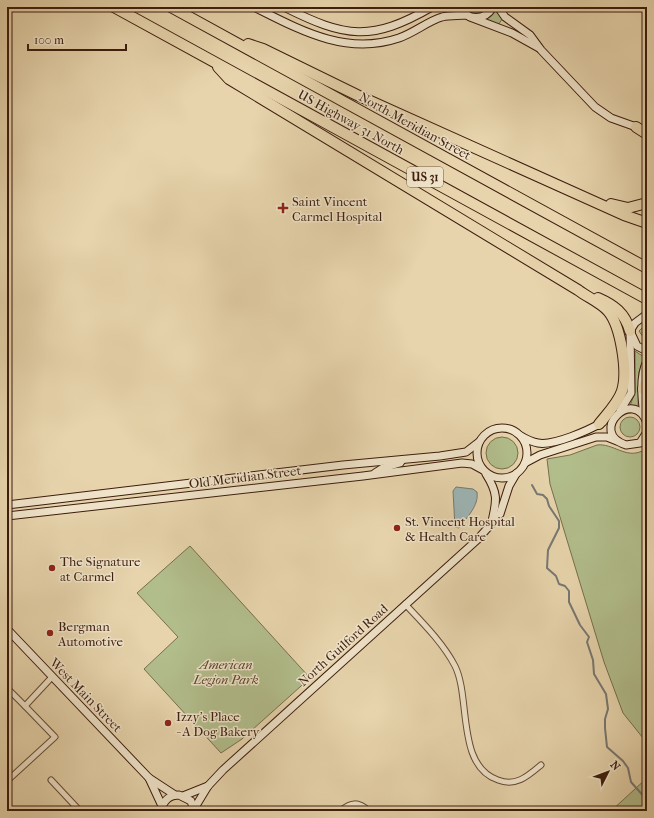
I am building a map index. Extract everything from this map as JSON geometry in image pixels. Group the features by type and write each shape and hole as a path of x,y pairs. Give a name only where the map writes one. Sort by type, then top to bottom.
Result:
{"highway":[{"name":"US Highway 31 North","path":"114,7 643,297"},
{"name":"North Meridian Street","path":"171,7 647,268"},
{"path":"224,36 263,49 339,87 630,218 647,223"},
{"path":"211,60 229,79 578,290 607,311 614,322 622,346 622,389 618,398 599,424"},
{"path":"636,127 647,134"},
{"path":"580,195 622,207 633,207 647,203"},
{"path":"578,290 614,307 626,319 630,331"}],"main road":[{"path":"254,7 308,34 331,41 355,44 387,42 410,34 442,17 484,16 493,7"},
{"path":"284,7 323,25 344,30 363,32 381,30 399,25 432,7"},
{"path":"459,7 468,16 512,33 540,48"},
{"path":"498,7 506,17 530,35 540,48 595,107 611,118 647,130"},
{"path":"617,441 611,428 614,418 625,405 631,393 630,331 635,323 647,314"},
{"path":"630,331 637,346 647,351"},
{"path":"646,418 644,370 647,362"},
{"path":"646,418 640,412 630,409 618,413 583,431 545,444 536,443 512,430 500,428 488,432 479,442 477,454 479,463 484,471 498,478 509,478 516,474 525,463 541,454 596,437 607,437 630,446 647,440"},
{"path":"640,443 647,432"},
{"path":"521,436 527,449 525,463"},
{"name":"Old Meridian Street","path":"7,505 463,453 479,442"},
{"path":"373,475 383,468 400,463 403,459"},
{"name":"Old Meridian Street","path":"7,516 265,488 462,463 472,464 484,471"},
{"name":"North Guilford Road","path":"484,471 496,493 497,502 492,521"},
{"name":"North Guilford Road","path":"194,810 208,786 223,770 477,540 492,521 500,514 509,486 516,474"},
{"path":"263,475 265,488"},
{"name":"West Main Street","path":"7,629 149,778 175,795"},
{"name":"West Main Street","path":"149,778 161,808"},
{"name":"North Guilford Road","path":"184,796 208,786"},
{"path":"161,808 167,798 175,795 184,796 191,801 194,810"}],"street":[{"path":"405,604 442,646 454,665 462,689 468,742 474,757 486,773 494,779 502,782 516,782 528,776 541,765"},
{"path":"25,706 52,677"},
{"path":"7,688 55,737 7,781"},
{"path":"51,780 80,811"},
{"path":"340,811 350,803 355,803 360,804 369,811"}],"green space":[{"path":"465,7 488,7 482,12 473,13"},
{"path":"495,9 503,18 498,25 485,19"},
{"path":"647,323 647,343 639,331"},
{"path":"635,351 644,357 639,372 638,408 630,406 635,392"},
{"path":"630,417 637,420 640,427 637,434 630,437 623,434 620,427 623,420"},
{"path":"499,437 505,437 514,441 518,453 514,465 505,469 499,469 490,465 486,456 486,450 490,441"},
{"path":"597,445 609,446 630,453 642,451 647,473 647,662 644,665 647,684 647,743 623,713 604,662 550,484 547,459 570,455"},
{"name":"American Legion Park","path":"190,546 310,678 242,739 221,753 144,669 178,637 137,593"},
{"path":"647,778 647,811 611,811"}],"water":[{"path":"456,487 473,489 477,492 474,507 459,528 455,527 453,491"}],"waterway":[{"path":"532,485 537,494 543,495 547,499 549,506 559,521 559,528 548,550 547,568 556,576 559,584 565,586 569,591 569,602 580,625 589,637 587,642 593,660 594,674 606,694 608,709 605,719 607,747 623,761 628,768 631,782 647,800 645,811"}],"place":[{"name":"Saint Vincent Carmel Hospital","path":"283,208"},
{"name":"St. Vincent Hospital & Health Care","path":"397,528"},
{"name":"The Signature at Carmel","path":"52,568"},
{"name":"Bergman Automotive","path":"50,633"},
{"name":"Izzy's Place - A Dog Bakery","path":"168,723"}]}
